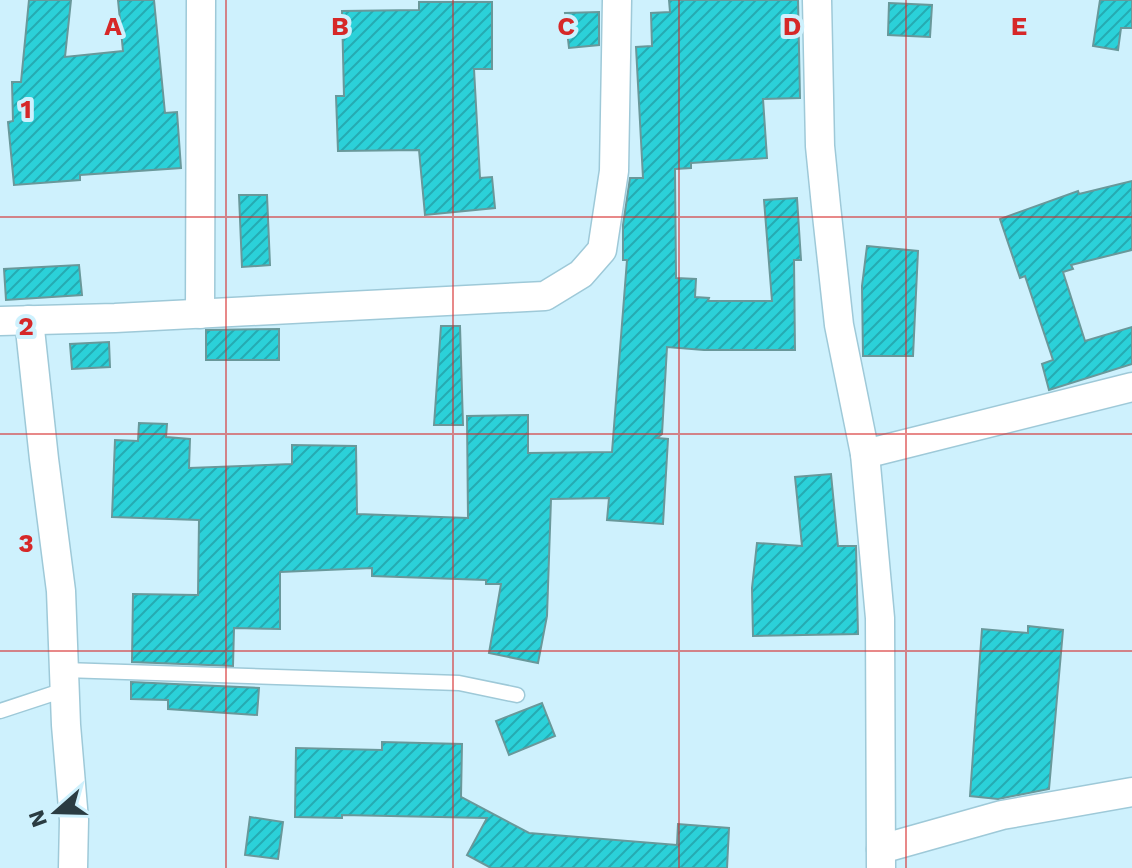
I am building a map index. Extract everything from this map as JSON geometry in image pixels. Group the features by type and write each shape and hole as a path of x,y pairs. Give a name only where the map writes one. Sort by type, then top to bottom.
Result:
{"street":[{"path":"200,314 201,0"},
{"path":"0,321 545,296 581,274 602,250 614,171 617,0"},
{"path":"817,0 820,146 826,206 839,325 865,454 880,618 881,859 1002,815 1132,792"},
{"path":"29,320 61,591 74,820 73,868"},
{"path":"865,454 1132,387"}],"lane":[{"path":"0,711 64,680 459,683 517,695"}],"building":[{"path":"29,0 71,0 65,57 123,51 118,0 154,0 165,113 177,112 181,168 80,175 80,180 14,185 8,122 13,121 12,82 21,82"},
{"path":"669,0 798,0 800,98 763,99 767,158 691,163 691,168 675,169 676,278 696,279 695,297 709,298 708,301 772,301 764,200 797,198 801,260 794,260 795,350 667,347 662,434 657,438 668,439 663,524 607,520 609,498 551,499 547,616 538,663 489,653 501,584 486,584 486,580 372,576 372,568 280,572 280,629 234,628 233,666 132,662 133,594 198,595 199,520 112,517 115,440 138,441 139,423 167,424 166,437 190,439 189,468 292,464 292,445 356,446 357,514 468,518 467,416 528,415 528,453 612,452 627,260 623,260 623,225 630,178 643,178 636,47 652,46 651,13 670,12"},
{"path":"1100,0 1132,0 1132,28 1121,28 1118,50 1093,46"},
{"path":"419,2 492,2 492,69 474,69 480,178 492,177 495,208 425,215 419,150 338,151 336,96 344,96 342,11 419,10"},
{"path":"889,3 932,5 930,37 888,35"},
{"path":"599,12 599,45 569,48 565,13"},
{"path":"1132,181 1132,250 1071,265 1073,269 1063,272 1085,341 1132,327 1132,364 1049,390 1042,364 1053,360 1025,276 1020,278 1000,219 1078,191 1079,194"},
{"path":"239,195 267,195 270,265 242,267"},
{"path":"867,246 918,251 913,356 863,356 862,286"},
{"path":"79,265 82,295 6,300 4,269"},
{"path":"441,326 460,326 463,425 434,425"},
{"path":"279,329 279,360 206,360 206,330"},
{"path":"109,342 110,367 72,369 70,344"},
{"path":"831,474 838,546 856,546 858,634 753,636 752,588 757,543 802,546 795,477"},
{"path":"1028,626 1063,630 1049,789 998,799 970,796 982,629 1028,633"},
{"path":"131,682 259,688 257,715 168,709 168,700 131,699"},
{"path":"542,703 555,736 509,755 496,721"},
{"path":"382,742 462,744 461,797 529,833 677,845 678,824 729,828 727,868 491,868 467,855 487,818 295,817 296,748 382,750"},
{"path":"250,817 283,822 278,859 245,855"}]}
